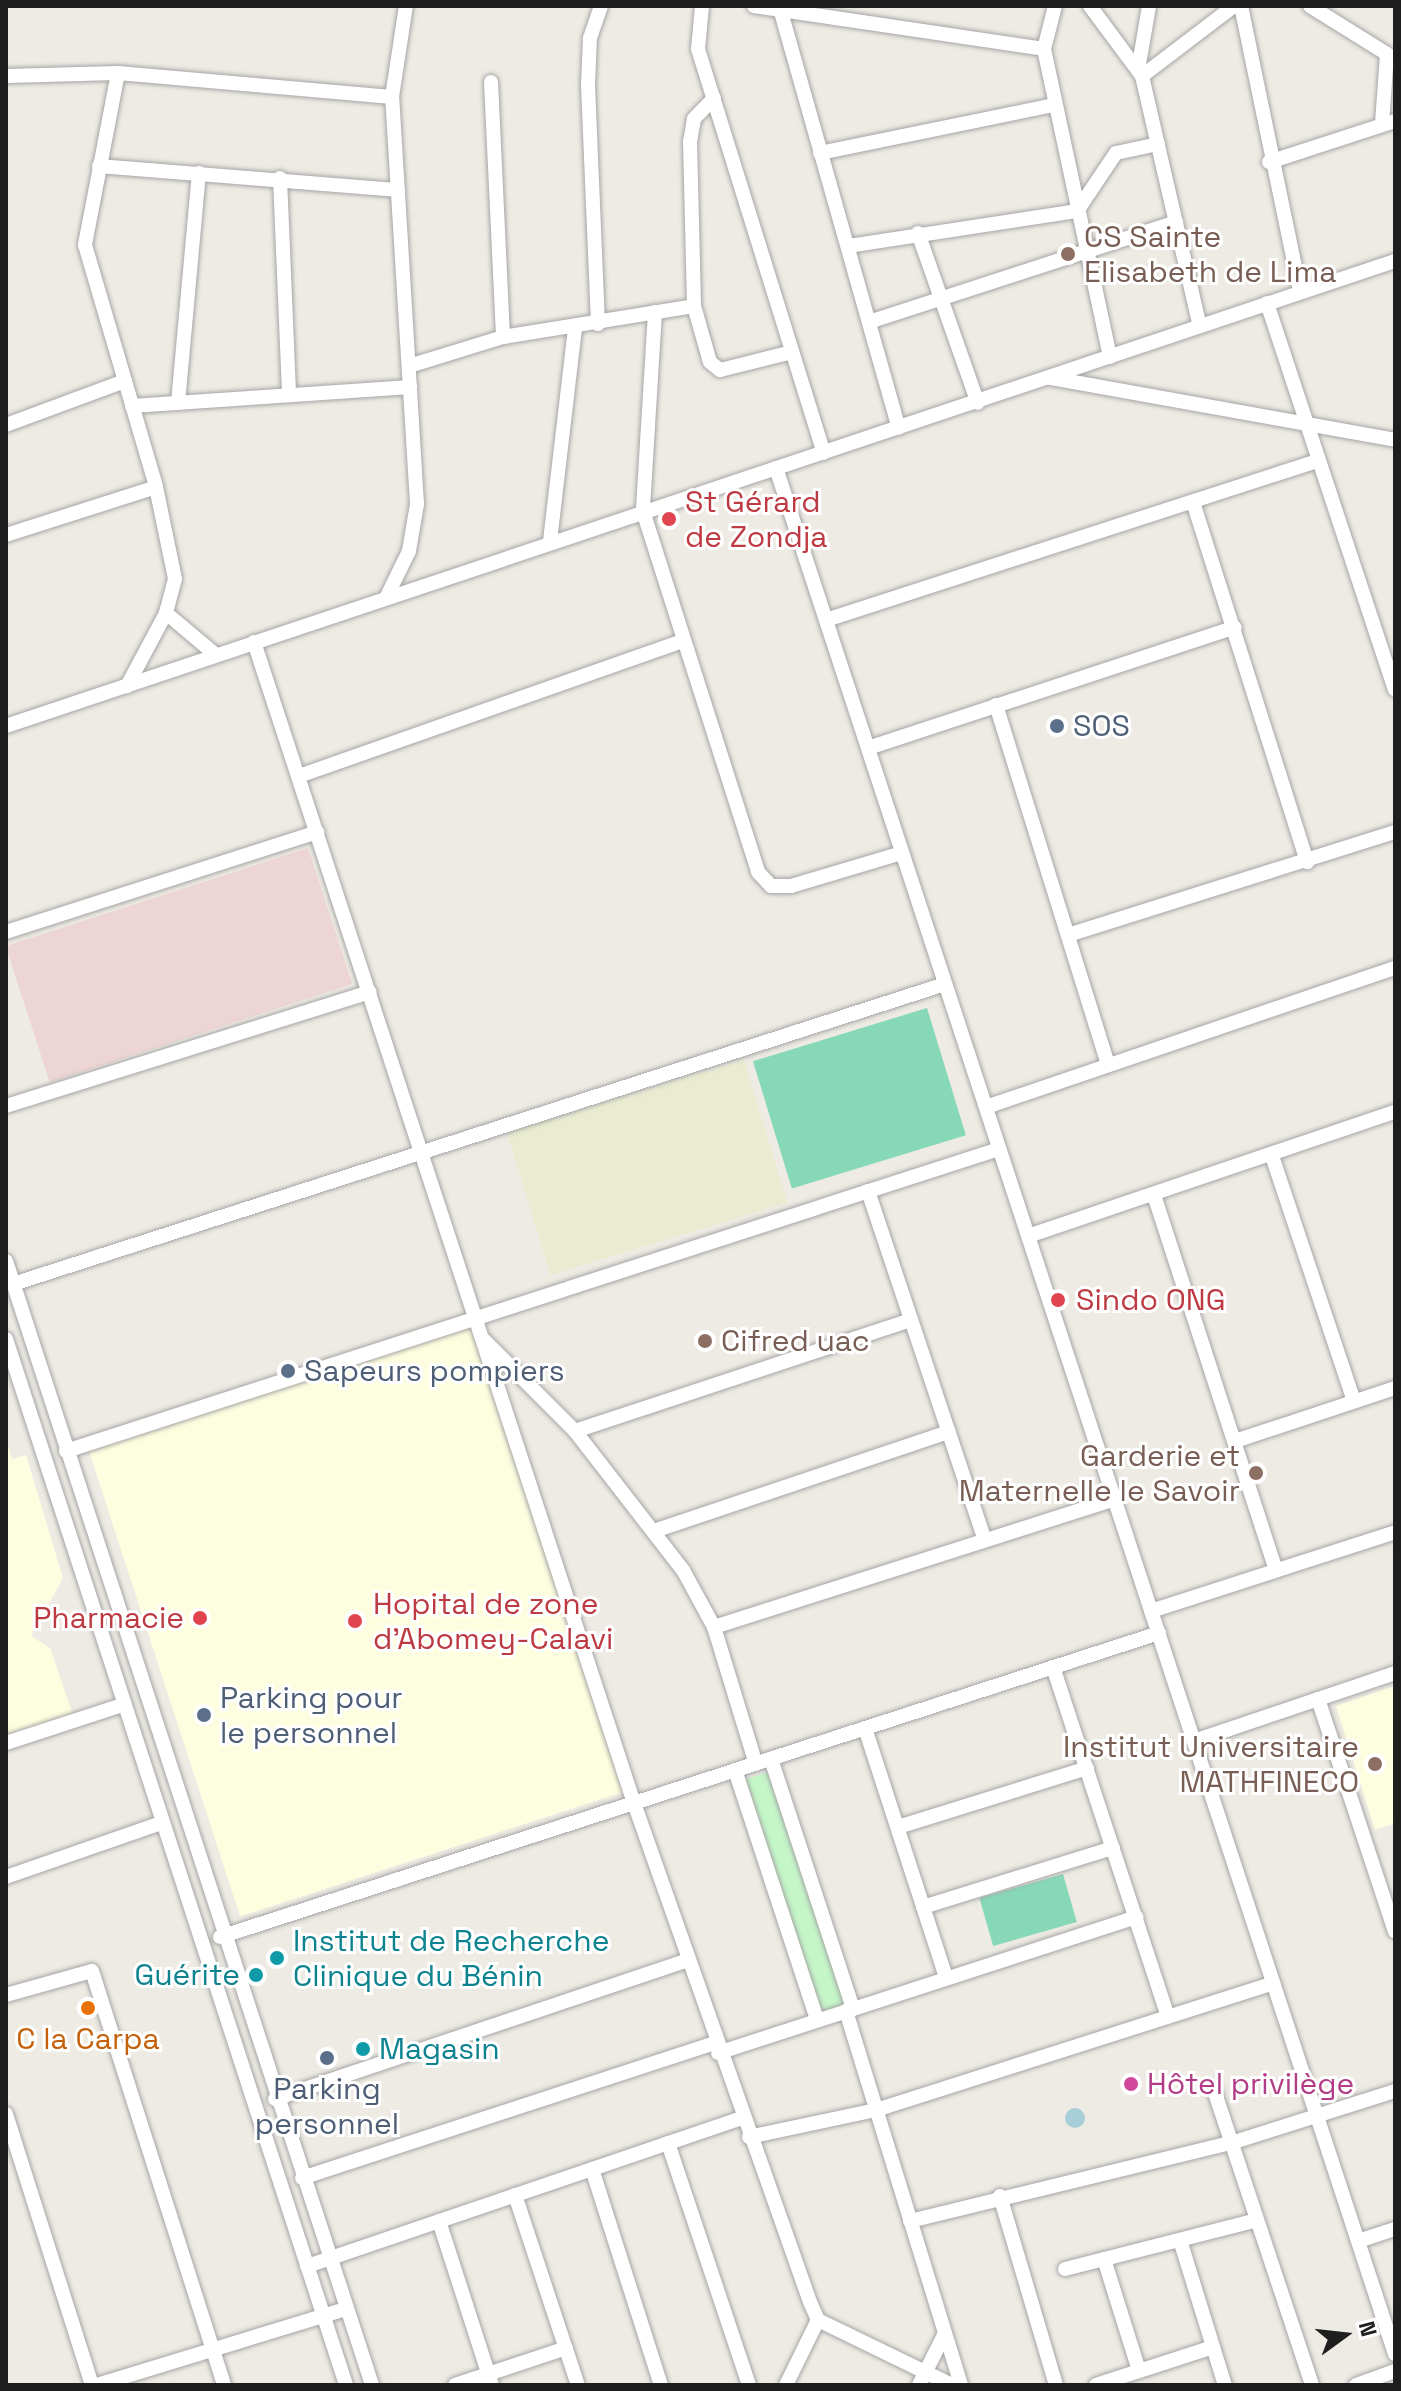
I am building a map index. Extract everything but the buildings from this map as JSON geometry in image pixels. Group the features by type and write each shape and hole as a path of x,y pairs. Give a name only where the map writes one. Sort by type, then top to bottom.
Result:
{"street":[{"path":"387,596 409,551 417,504 392,97 406,6"},
{"path":"598,324 588,85 601,6"},
{"path":"702,6 698,49 824,453"},
{"path":"754,6 1044,49"},
{"path":"1055,6 1044,49 1053,105 1110,357"},
{"path":"1140,73 1149,6"},
{"path":"1269,162 1388,122 1387,54 1310,6"},
{"path":"1092,7 1140,73 1199,323"},
{"path":"1140,73 1231,8 1300,292"},
{"path":"781,12 899,428"},
{"path":"6,76 118,73 392,97"},
{"path":"118,73 85,245 156,487 175,579 166,613 127,686"},
{"path":"491,82 503,337"},
{"path":"714,98 694,119 690,141 694,306 710,362 720,370 792,352"},
{"path":"820,153 1053,105"},
{"path":"848,246 1077,211 1116,153 1158,144"},
{"path":"99,166 280,178 398,190"},
{"path":"178,403 199,173"},
{"path":"280,178 289,394"},
{"path":"869,322 941,296 1086,254 1176,222"},
{"path":"918,233 978,403"},
{"path":"6,726 550,541 978,403 1199,323 1395,261"},
{"path":"1267,303 1303,424 1395,689"},
{"path":"409,366 503,337 575,328 694,306"},
{"path":"655,312 643,511 758,872 771,886 902,853"},
{"path":"550,541 575,328"},
{"path":"1050,378 1395,440"},
{"path":"6,425 125,381"},
{"path":"132,406 410,387"},
{"path":"826,620 1317,461"},
{"path":"776,468 1395,2354"},
{"path":"6,535 156,487"},
{"path":"1193,502 1307,862"},
{"path":"166,613 216,655"},
{"path":"868,748 1235,627"},
{"path":"299,776 683,641"},
{"path":"254,642 634,1803 717,2048 818,2320 922,2379 952,2385"},
{"path":"996,705 1108,1065"},
{"path":"6,932 317,832"},
{"path":"1068,935 1395,832"},
{"path":"986,1107 1395,968"},
{"path":"13,1284 945,984"},
{"path":"6,1106 370,992"},
{"path":"1028,1236 1395,1114"},
{"path":"66,1451 999,1149"},
{"path":"1272,1156 1354,1401"},
{"path":"868,1191 985,1540"},
{"path":"1154,1195 1276,1571"},
{"path":"6,1261 220,1937 372,2385"},
{"path":"575,1431 911,1320"},
{"path":"481,1337 575,1431 654,1531 714,1627 850,2010 876,2110 961,2385"},
{"path":"6,1339 122,1705 346,2385"},
{"path":"1235,1441 1395,1388"},
{"path":"654,1531 949,1432"},
{"path":"714,1627 1115,1499"},
{"path":"1151,1611 1395,1532"},
{"path":"220,1937 1159,1633"},
{"path":"1053,1667 1168,2017"},
{"path":"1194,1741 1395,1673"},
{"path":"1318,1699 1395,1932"},
{"path":"6,1743 122,1705"},
{"path":"865,1728 925,1902 946,1977"},
{"path":"898,1827 1087,1768"},
{"path":"735,1770 817,2020"},
{"path":"6,1877 161,1823"},
{"path":"925,1902 1112,1845"},
{"path":"302,2178 717,2048 850,2010 1136,1917"},
{"path":"275,2099 687,1960"},
{"path":"6,1995 92,1971 224,2385"},
{"path":"749,2137 876,2110 1273,1983"},
{"path":"1214,2090 1312,2385"},
{"path":"910,2221 1000,2196 1231,2143 1318,2118 1395,2091"},
{"path":"6,2114 94,2385 346,2309"},
{"path":"307,2266 742,2118"},
{"path":"668,2143 749,2385"},
{"path":"592,2169 661,2385"},
{"path":"515,2195 578,2385"},
{"path":"1000,2196 1056,2385"},
{"path":"1065,2269 1257,2220"},
{"path":"439,2221 490,2379"},
{"path":"1358,2241 1395,2229"},
{"path":"1180,2240 1225,2385"},
{"path":"1104,2259 1139,2371"},
{"path":"786,2385 818,2320"},
{"path":"922,2379 945,2333"},
{"path":"1096,2385 1213,2347"},
{"path":"455,2385 490,2379 566,2348"},
{"path":"1356,2385 1395,2371"}],"shaded area":[{"path":"308,848 352,984 50,1082 6,946"},
{"path":"744,1060 788,1202 550,1275 507,1133"},
{"name":"Hopital de zone d’Abomey-Calavi","path":"472,1326 623,1792 240,1917 89,1451"},
{"path":"6,1438 12,1459 26,1455 63,1578 31,1636 50,1648 74,1718 6,1740"},
{"name":"Institut Universitaire MATHFINECO","path":"1395,1686 1395,1823 1375,1830 1336,1706"}],"green space":[{"path":"927,1008 966,1135 792,1188 753,1061"},
{"path":"771,1771 847,2004 819,2013 743,1780"},
{"path":"1063,1874 1077,1922 993,1946 979,1898"}],"water":[{"path":"1075,2108 1082,2111 1085,2118 1082,2125 1075,2128 1068,2125 1065,2118 1068,2111"}],"place":[{"name":"CS Sainte Elisabeth de Lima","path":"1068,254"},
{"name":"St Gérard de Zondja","path":"669,519"},
{"name":"SOS","path":"1057,726"},
{"name":"Sindo ONG","path":"1058,1300"},
{"name":"Cifred uac","path":"705,1341"},
{"name":"Sapeurs pompiers","path":"288,1371"},
{"name":"Garderie et Maternelle le Savoir","path":"1256,1473"},
{"name":"Pharmacie","path":"200,1618"},
{"name":"Hopital de zone d’Abomey-Calavi","path":"355,1621"},
{"name":"Parking pour le personnel","path":"204,1715"},
{"name":"Institut Universitaire MATHFINECO","path":"1375,1764"},
{"name":"Institut de Recherche Clinique du Bénin","path":"277,1958"},
{"name":"Guérite","path":"256,1975"},
{"name":"C la Carpa","path":"88,2008"},
{"name":"Magasin","path":"363,2049"},
{"name":"Parking personnel","path":"327,2058"},
{"name":"Hôtel privilège","path":"1131,2084"}]}
